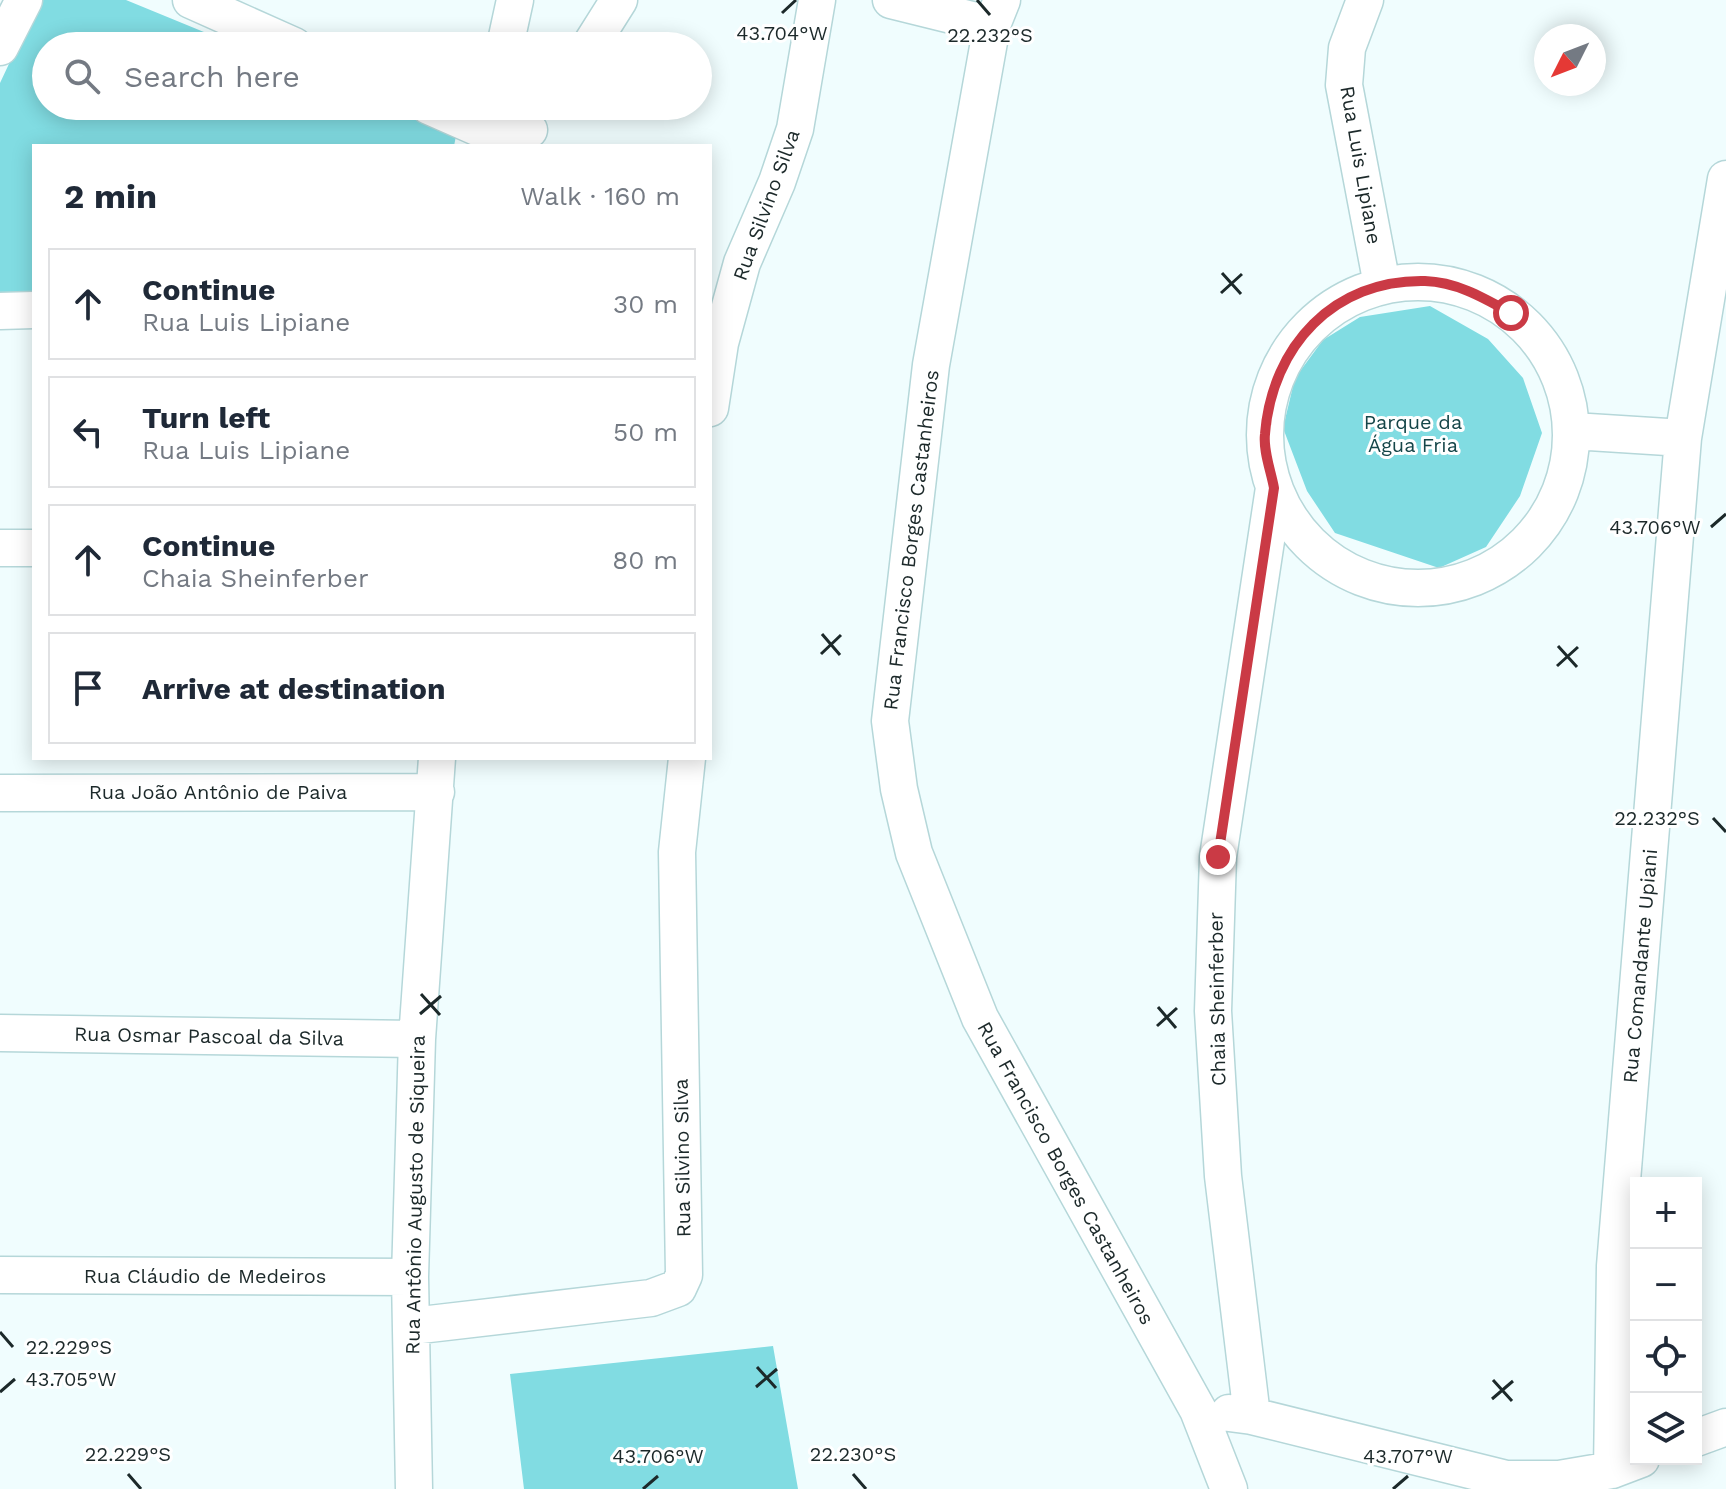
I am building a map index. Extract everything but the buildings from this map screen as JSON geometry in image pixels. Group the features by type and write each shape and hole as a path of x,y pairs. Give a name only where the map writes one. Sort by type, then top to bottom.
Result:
{"street":[{"path":"0,47 24,0"},
{"path":"191,0 263,32"},
{"path":"508,32 515,0"},
{"path":"599,32 619,0"},
{"name":"Rua Silvino Silva","path":"712,395 720,343 742,263 777,182 795,129 817,0"},
{"path":"891,0 997,13"},
{"name":"Rua Luis Lipiane","path":"1365,0 1347,48 1344,85 1375,232 1382,285"},
{"name":"Rua Francisco Borges Castanheiros","path":"997,13 931,365 890,721 899,789 914,853 980,1018 1198,1410 1229,1489"},
{"path":"467,120 489,128 532,127"},
{"name":"Rua Comandante Upiani","path":"1627,1464 1615,1266 1683,438 1726,179"},
{"path":"1427,281 1472,291 1511,313 1543,346 1557,372 1564,386 1573,431 1566,479 1546,522 1513,556 1471,580 1424,589 1377,584 1333,563 1298,531 1274,488 1264,437 1272,386 1296,340 1334,305 1382,285 1427,281"},
{"path":"0,311 32,310"},
{"path":"1573,431 1683,438"},
{"name":"Chaia Sheinferber","path":"1252,1416 1223,1176 1213,1011 1218,857 1274,488"},
{"path":"0,548 32,548"},
{"name":"Rua Silvino Silva","path":"412,1326 651,1298 678,1288 684,1275 677,852 687,760"},
{"name":"Rua Antônio Augusto de Siqueira","path":"414,1489 410,1277 417,1039 436,775"},
{"name":"Rua João Antônio de Paiva","path":"0,793 436,775"},
{"name":"Rua Osmar Pascoal da Silva","path":"0,1033 417,1039"},
{"name":"Rua Cláudio de Medeiros","path":"0,1275 410,1277"},
{"path":"1198,1410 1252,1416 1506,1479 1559,1479 1627,1464"},
{"path":"1702,1436 1726,1427"}],"green space":[{"path":"39,0 126,0 204,32 32,32 32,120 418,120 456,136 454,144 32,144 32,298 0,298 0,83"},
{"name":"Parque da Água Fria","path":"1430,306 1488,339 1523,378 1542,433 1520,496 1486,547 1439,568 1335,533 1307,491 1283,428 1295,378 1323,340 1360,317"},
{"path":"773,1346 798,1489 524,1489 510,1374"}],"route":[{"path":"1218,857 1274,488 1264,437 1272,386 1296,340 1334,305 1382,285 1427,281 1472,291 1511,313"}]}
